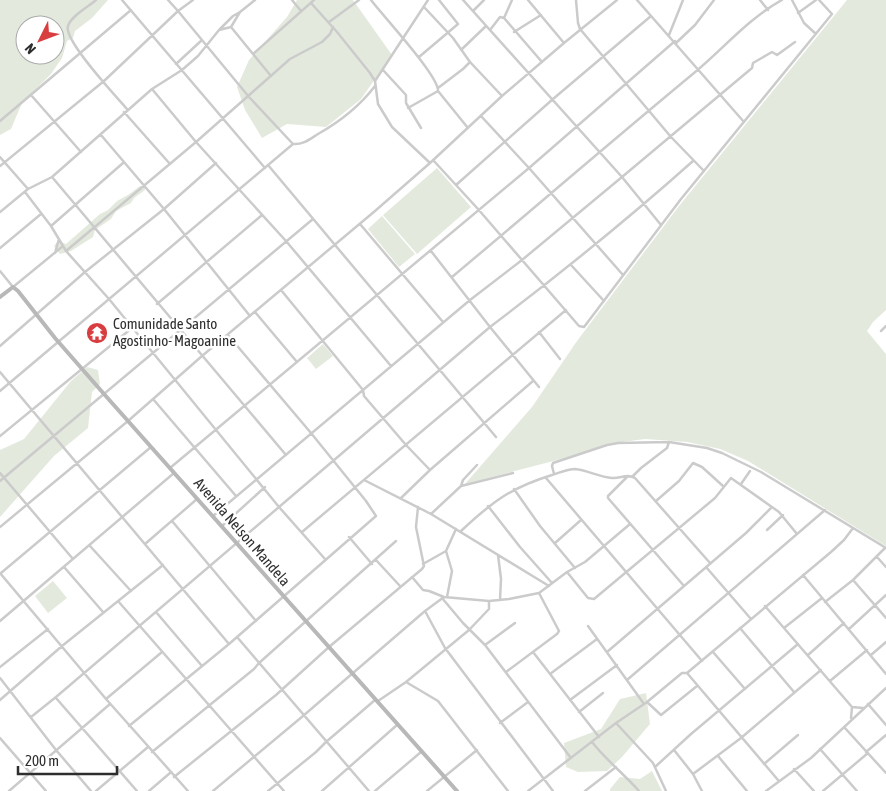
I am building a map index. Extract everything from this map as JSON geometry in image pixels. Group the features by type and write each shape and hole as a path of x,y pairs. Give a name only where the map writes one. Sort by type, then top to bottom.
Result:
{"street":[{"path":"96,0 71,20 67,27 69,38 170,164"},
{"path":"122,0 223,119 313,219 496,437"},
{"path":"168,0 249,97 293,144"},
{"path":"0,166 104,81 178,11 193,0"},
{"path":"248,0 251,3"},
{"path":"0,212 28,189 52,177 152,89 182,70 198,56 228,20 255,0"},
{"path":"292,0 302,11"},
{"path":"252,54 314,0"},
{"path":"328,22 358,0"},
{"path":"371,0 419,58 438,90 468,128"},
{"path":"428,0 375,82 378,104 392,127 456,185 579,326 584,327 661,225 832,14 818,0 798,13"},
{"path":"419,58 458,23 439,0"},
{"path":"463,0 622,177 661,225"},
{"path":"473,11 484,0"},
{"path":"504,18 512,0"},
{"path":"528,0 564,43"},
{"path":"576,0 580,29 671,137 704,171"},
{"path":"0,527 128,422 175,379 360,224 432,162 502,96 617,0"},
{"path":"637,0 744,122"},
{"path":"669,35 683,0"},
{"path":"170,468 529,168 576,125 695,24 714,0"},
{"path":"760,0 768,10"},
{"path":"452,277 550,192 780,0"},
{"path":"792,0 804,23 816,34"},
{"path":"311,3 338,32 375,82"},
{"path":"424,7 448,33 470,62 502,96"},
{"path":"0,121 131,10"},
{"path":"219,30 231,27 236,22 240,12"},
{"path":"514,32 541,15"},
{"path":"456,185 651,16"},
{"path":"490,30 500,17 504,18"},
{"path":"504,18 514,32 542,62"},
{"path":"461,50 486,26"},
{"path":"231,27 271,76"},
{"path":"66,251 249,97 290,59 318,46 330,34 333,27"},
{"path":"330,34 338,32"},
{"path":"176,64 202,40"},
{"path":"213,516 443,322 522,260 671,137 752,68 753,63 772,52 777,55 795,42"},
{"path":"408,108 438,90 470,62"},
{"path":"383,70 406,95 406,104 421,128"},
{"path":"0,390 293,144 300,144 339,122 375,86"},
{"path":"152,89 196,142 286,241 391,366"},
{"path":"31,95 81,152"},
{"path":"481,116 623,275"},
{"path":"101,135 164,209 250,316"},
{"path":"0,157 28,189"},
{"path":"31,717 56,698 155,611 490,327 572,265 693,161"},
{"path":"51,226 124,162"},
{"path":"0,346 85,272 164,209 216,163"},
{"path":"52,177 286,455"},
{"path":"24,192 51,226 66,251 109,299 279,506 325,559"},
{"path":"0,248 41,214"},
{"path":"157,304 262,215"},
{"path":"0,482 313,219"},
{"path":"360,224 443,322"},
{"path":"54,254 59,238"},
{"path":"0,297 63,246"},
{"path":"430,250 539,388"},
{"path":"572,265 604,300"},
{"path":"0,271 13,287"},
{"name":"Avenida Nelson Mandela","path":"13,287 128,422 330,647 397,726 457,791"},
{"path":"282,290 363,390 364,396 430,470"},
{"path":"302,532 566,310"},
{"path":"255,312 297,362"},
{"path":"881,331 886,326"},
{"path":"0,436 132,327"},
{"path":"539,332 560,359"},
{"path":"129,726 256,621 349,537 376,516 311,433 228,335"},
{"path":"0,372 228,644"},
{"path":"401,498 430,470 533,381"},
{"path":"153,399 236,496"},
{"path":"554,474 553,463 608,445 638,442 669,442 707,448 734,458 761,472 886,548 853,580 825,602"},
{"path":"461,531 488,506 514,489 554,474 575,469 612,478 633,476 645,464 667,448 669,442"},
{"path":"151,447 0,573 110,704 188,791"},
{"path":"656,501 679,481 693,463 702,466 724,486"},
{"path":"431,514 461,486 463,480 477,465"},
{"path":"741,484 750,471"},
{"path":"0,473 74,559"},
{"path":"0,622 175,473"},
{"path":"461,486 512,473"},
{"path":"628,476 608,498 684,586"},
{"path":"633,476 710,563"},
{"path":"545,477 702,661"},
{"path":"567,572 588,598 592,599 598,596 718,495 731,478 783,515 797,534"},
{"path":"364,480 431,514 551,584"},
{"path":"222,526 265,487"},
{"path":"514,489 575,568"},
{"path":"145,544 198,499"},
{"path":"488,506 551,584"},
{"path":"608,652 746,533 772,506"},
{"path":"174,777 282,690 400,586 422,569 423,564 416,527 418,507"},
{"path":"627,680 824,510"},
{"path":"768,530 783,515"},
{"path":"555,543 581,520"},
{"path":"172,521 256,621"},
{"path":"412,577 423,590 444,598 489,601 539,593 567,572 585,562 630,524"},
{"path":"423,564 446,551 456,528"},
{"path":"528,791 646,703 682,673 687,673 702,661 844,540 853,528"},
{"path":"349,537 372,564"},
{"path":"152,752 241,680 396,541"},
{"path":"90,546 131,591"},
{"path":"213,791 425,611 444,598 452,571 446,551"},
{"path":"497,554 502,582 500,600"},
{"path":"877,557 886,567"},
{"path":"376,560 400,586"},
{"path":"0,700 103,612 163,565"},
{"path":"706,566 751,618"},
{"path":"64,567 103,612"},
{"path":"803,575 886,674"},
{"path":"853,580 886,618"},
{"path":"506,672 559,631 539,593"},
{"path":"849,629 886,595"},
{"path":"444,598 469,630 485,645 571,758"},
{"path":"784,628 822,598"},
{"path":"118,601 284,791"},
{"path":"268,791 376,701 406,682 469,630 489,609 489,601"},
{"path":"766,606 852,707 863,708"},
{"path":"155,611 202,666"},
{"path":"425,611 445,648 552,791"},
{"path":"485,645 515,623"},
{"path":"808,655 844,623"},
{"path":"588,626 627,680 646,703 660,715 697,686"},
{"path":"740,628 794,692"},
{"path":"0,667 48,629"},
{"path":"237,637 368,791"},
{"path":"550,674 597,638"},
{"path":"871,655 886,642"},
{"path":"655,768 798,644"},
{"path":"830,681 867,650"},
{"path":"106,699 162,651"},
{"path":"533,652 599,737"},
{"path":"713,652 745,689"},
{"path":"570,700 617,665"},
{"path":"693,774 741,738 821,670"},
{"path":"687,673 718,712 778,780"},
{"path":"0,678 56,750 91,791"},
{"path":"406,682 438,701 508,791"},
{"path":"768,790 778,780 804,763 886,688"},
{"path":"579,712 603,694"},
{"path":"56,698 137,791"},
{"path":"500,723 528,702"},
{"path":"9,791 110,704"},
{"path":"868,704 886,725"},
{"path":"851,720 852,707"},
{"path":"616,724 648,757 666,791"},
{"path":"322,791 397,726"},
{"path":"844,726 886,773"},
{"path":"764,764 798,735"},
{"path":"823,791 886,735"},
{"path":"0,738 46,791"},
{"path":"592,742 639,791"},
{"path":"96,791 148,747"},
{"path":"820,749 857,791"},
{"path":"427,791 477,750"},
{"path":"674,750 693,774 702,791"},
{"path":"375,791 421,752"},
{"path":"718,756 747,791"},
{"path":"584,791 616,767"},
{"path":"794,769 814,791"},
{"path":"149,791 170,772"},
{"path":"591,786 595,791"}],"shaded area":[{"path":"0,0 108,0 92,18 75,31 73,38 67,41 65,48 65,15 15,15 15,65 57,65 51,74 22,103 11,129 0,135"},
{"path":"297,0 353,0 392,55 361,99 326,127 287,124 262,138 245,110 237,87 249,60 287,17"},
{"path":"847,0 886,0 886,310 873,322 867,331 886,354 886,546 748,461 720,449 687,442 645,439 607,444 569,457 465,484 532,407 577,341 679,206"},
{"path":"437,168 471,207 417,254 383,215"},
{"path":"140,186 145,188 145,190 134,198 131,203 116,211 111,219 95,230 93,237 71,251 60,254 54,246 58,241 66,244 100,214"},
{"path":"382,216 415,254 399,267 368,229"},
{"path":"323,344 333,356 316,369 307,358"},
{"path":"87,367 98,370 100,384 92,392 88,428 54,456 0,517 0,450 24,439 71,381"},
{"path":"53,581 67,598 48,613 35,596"},
{"path":"646,693 650,724 622,757 607,771 578,772 566,767 564,743 601,729 620,699"},
{"path":"652,771 662,791 610,791 620,777 640,779"}],"place":[{"name":"Comunidade Santo Agostinho- Magoanine","path":"97,333"}]}
